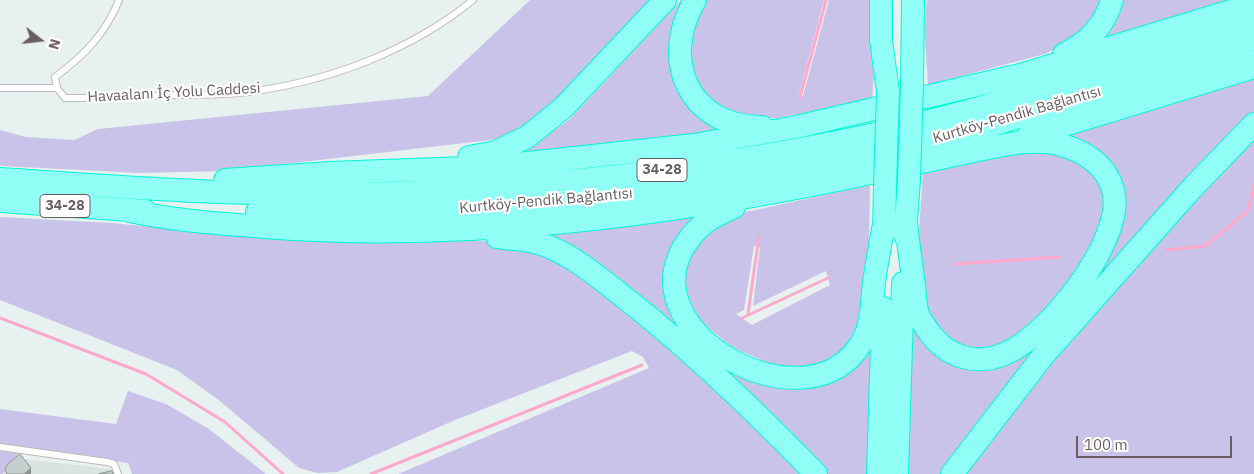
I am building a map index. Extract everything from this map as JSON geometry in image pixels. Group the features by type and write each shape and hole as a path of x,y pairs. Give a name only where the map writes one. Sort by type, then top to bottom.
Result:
{"highway":[{"path":"390,171 496,152 527,137 564,107 665,0"},
{"path":"695,0 686,16 678,52 682,75 691,92 702,106 716,116 754,127 796,127"},
{"path":"881,0 881,40 888,92"},
{"path":"130,211 176,221 336,232 436,231 532,225 647,213 763,195 984,149 1033,142 1058,143 1085,153 1104,170 1114,192 1112,222 1097,255 1070,297 1048,322 1022,344 1005,354 976,360 943,348 918,316 885,185 888,92 893,0"},
{"path":"1020,75 1077,48 1099,27 1112,0"},
{"path":"54,182 226,180 501,166 694,145 796,127 1020,75 1254,4"},
{"path":"763,195 709,218 700,225 678,258 675,292 689,325 704,340 737,363 771,376 786,378 820,375 848,359 859,348 868,330 872,313 874,284 909,180 913,5"},
{"name":"Kurtköy-Pendik Bağlantısı","path":"0,179 241,194 412,193 580,180 656,171 856,137 1031,95 1254,25"},
{"name":"Kurtköy-Pendik Bağlantısı","path":"0,201 130,211 318,214 418,211 588,200 670,190 963,134 1254,44"},
{"path":"984,149 1254,67"},
{"path":"952,474 1042,357 1194,186 1254,124"},
{"path":"878,474 895,220"},
{"path":"895,220 897,474"},
{"path":"436,231 536,242 564,254 589,269 722,379 816,474"}],"lane":[{"path":"0,88 56,88 55,77 81,57 94,43 106,28 119,0"},
{"name":"Havaalanı İç Yolu Caddesi","path":"56,88 65,98 232,94 280,87 317,78 385,53 443,21 473,0"},
{"path":"0,447 107,462 114,464 118,474"}],"shaded area":[{"path":"530,0 651,0 551,107 525,126 499,139 225,171 139,173 0,166 0,130 26,137 74,140 98,129 428,96"},
{"path":"681,0 689,0 672,57 734,131 612,142 515,158 570,119"},
{"path":"704,0 824,0 798,98 803,96 829,0 874,0 876,43 872,101 777,118 744,119 728,114 700,93 686,61 695,13"},
{"path":"927,0 1102,0 1081,35 1045,54 928,85 924,24"},
{"path":"1121,0 1242,0 1093,47"},
{"path":"1254,73 1254,118 946,474 908,474 912,319 997,364 1115,241 1123,221 1124,203 1058,135"},
{"path":"1254,135 1254,474 959,474 1009,410"},
{"path":"1055,148 1088,164 1105,195 1103,222 1076,273 1047,307 1013,337 987,350 969,350 954,344 923,314 917,258 923,172 994,154"},
{"path":"870,185 868,302 854,343 833,361 803,369 772,365 732,347 700,321 686,292 685,269 693,248 712,225 746,212","holes":["754,246 760,247 753,306 826,271 830,285 752,325 736,314 744,310"]},
{"path":"711,211 689,224 678,325 804,387 872,338 868,474 823,474 739,387 517,231"},
{"path":"0,217 112,223 268,238 422,243 475,240 526,247 558,258 671,345 807,474 398,474 649,368 643,357 632,351 455,420 337,472 318,473 299,468 220,401 177,370 0,300"},
{"path":"128,391 166,404 209,429 266,474 132,474 128,463 23,447 3,474 0,474 0,409 116,424"},
{"path":"15,458 110,469 112,474 3,474"}],"building":[{"path":"20,454 31,468 24,474 7,474 5,470 7,465"},
{"path":"112,471 113,474 99,474"}],"waterway":[{"path":"800,97 826,0"},
{"path":"1166,250 1205,246 1248,211 1254,184"},
{"path":"748,314 759,236"},
{"path":"955,264 1059,257"},
{"path":"742,318 828,278"},
{"path":"0,318 146,374 225,422 283,474"},
{"path":"371,474 642,365"}]}
